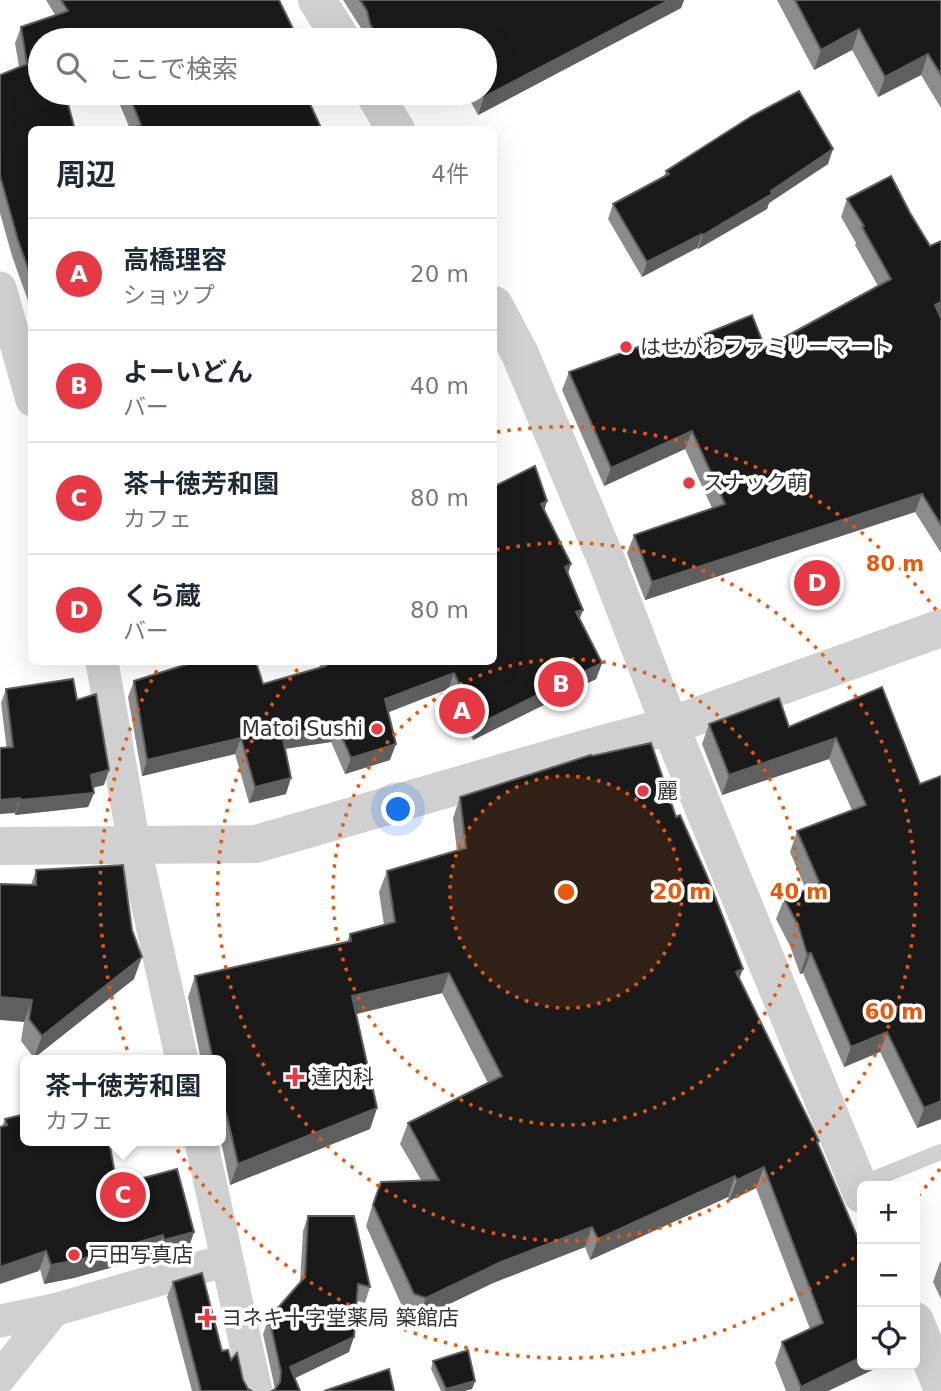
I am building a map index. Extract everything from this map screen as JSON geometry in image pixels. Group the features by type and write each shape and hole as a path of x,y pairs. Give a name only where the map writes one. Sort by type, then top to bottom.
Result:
{"street":[{"path":"317,0 334,28"},
{"path":"381,105 394,126"},
{"path":"0,288 28,386"},
{"path":"497,311 520,354 607,562 670,726 857,1182"},
{"path":"0,846 256,844 670,726 941,628"},
{"path":"103,665 134,844 182,1055"},
{"path":"202,1146 256,1391"},
{"path":"0,1321 54,1310 227,1260"},
{"path":"0,1377 54,1310"},
{"path":"920,1333 941,1385"}],"lane":[{"path":"878,1181 941,1153"}],"building":[{"path":"61,0 279,0 293,28 28,28 28,105 68,105 74,126 28,126 28,269 0,176 0,75 27,64 21,27 68,11"},
{"path":"360,0 669,0 497,90 497,28 372,28"},
{"path":"795,0 941,0 941,75 928,54 885,77 859,29 821,50"},
{"path":"799,91 833,149 771,191 772,194 703,235 647,262 613,204 669,174 666,171 752,116"},
{"path":"133,105 311,105 320,126 138,126 141,125"},
{"path":"891,176 930,246 941,241 941,302 935,305 941,318 941,525 922,494 652,582 634,535 725,504 692,431 611,468 569,372 638,347 643,359 752,315 765,348 891,279 847,199"},
{"path":"535,466 547,501 541,504 571,564 565,567 583,610 576,612 602,663 479,724 454,673 385,699 396,744 351,758 337,726 282,734 291,778 255,787 241,738 147,760 134,681 185,665 257,665 263,684 326,665 497,665 497,485"},
{"path":"73,679 77,700 96,694 109,770 91,775 94,793 0,800 0,748 13,747 6,689"},
{"path":"882,687 920,784 941,776 941,1101 924,1108 887,1032 851,1047 811,953 807,954 798,925 784,899 820,884 797,831 866,805 836,738 729,775 709,724 779,698 789,727"},
{"path":"651,743 676,817 680,815 707,876 743,969 736,972 819,1141 817,1142 857,1236 857,1359 801,1387 782,1342 823,1323 764,1167 737,1180 735,1176 598,1239 592,1227 501,1262 426,1298 414,1294 373,1205 381,1182 439,1180 408,1123 502,1076 449,973 352,996 377,1108 238,1164 226,1113 226,1055 212,1055 195,976 351,941 350,934 395,922 387,871 466,848 460,797 591,755"},
{"path":"123,865 132,930 142,957 42,1036 29,1019 32,1000 0,997 0,884 36,885 36,870"},
{"path":"20,1115 20,1146 110,1146 117,1185 177,1169 194,1232 164,1240 163,1235 82,1259 51,1265 46,1251 0,1267 0,1127 7,1125 5,1119"},
{"path":"308,1216 354,1216 370,1287 358,1284 354,1337 290,1367 300,1391 272,1391 280,1382 281,1372 269,1318 305,1277"},
{"path":"202,1273 222,1351 228,1350 231,1360 237,1353 243,1380 252,1391 201,1391 173,1282"},
{"path":"468,1350 475,1381 446,1389 433,1361"},
{"path":"389,1369 394,1391 324,1391"}],"place":[{"name":"はせがわファミリーマート","path":"626,347"},
{"name":"スナック萌","path":"689,483"},
{"name":"くら蔵","path":"817,583"},
{"name":"よーいどん","path":"561,684"},
{"name":"高橋理容","path":"462,711"},
{"name":"Matoi Sushi","path":"377,729"},
{"name":"麗","path":"643,791"},
{"name":"達内科","path":"295,1077"},
{"name":"茶十徳芳和園","path":"123,1195"},
{"name":"戸田写真店","path":"74,1255"},
{"name":"ヨネキ十字堂薬局 築館店","path":"207,1318"}]}
